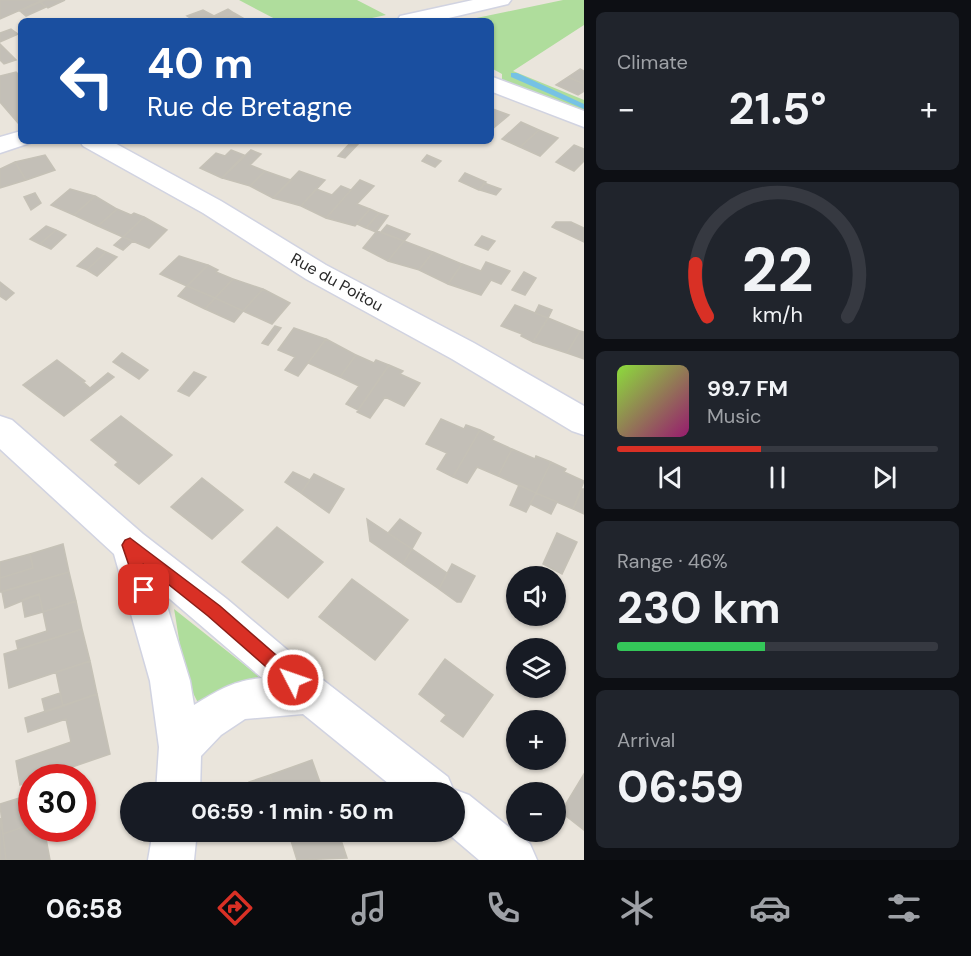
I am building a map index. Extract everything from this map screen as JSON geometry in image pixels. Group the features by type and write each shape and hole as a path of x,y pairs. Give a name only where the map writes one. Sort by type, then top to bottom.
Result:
{"street":[{"path":"421,18 501,0"},
{"path":"494,85 584,120"},
{"path":"0,145 18,139"},
{"name":"Rue du Poitou","path":"97,144 212,207 316,272 463,351 584,422"},
{"path":"0,429 130,545 214,611 309,694 420,782"},
{"path":"130,545 170,681 180,747 178,782"},
{"path":"180,747 206,720 239,700 309,694"},
{"path":"465,819 514,860"},
{"path":"171,860 173,842"}],"green space":[{"path":"239,0 357,0 386,15 372,18 273,18"},
{"path":"563,0 584,0 584,25 513,71 584,100 584,113 502,81 502,74 494,70 494,18 476,18"},
{"path":"174,609 261,678 223,692 203,710 187,675"}],"building":[{"path":"0,0 43,0 0,19"},
{"path":"65,0 48,8 40,2"},
{"path":"40,2 46,7 26,16 20,11"},
{"path":"228,9 234,13 222,18 190,18 187,16 203,10 214,16"},
{"path":"234,13 243,18 222,18"},
{"path":"11,29 18,34 0,42 0,33"},
{"path":"0,44 16,60 4,64 0,60"},
{"path":"580,69 584,71 584,84 568,77"},
{"path":"16,72 18,74 18,123 0,102 0,76"},
{"path":"568,77 584,84 584,91 578,95 556,85"},
{"path":"494,109 509,115 494,128"},
{"path":"521,122 539,130 520,147 502,139"},
{"path":"539,130 558,138 540,156 520,147"},
{"path":"349,144 358,144 345,158 338,156"},
{"path":"574,145 584,149 584,161 574,171 556,162"},
{"path":"231,150 244,155 222,178 200,168 216,153 225,156"},
{"path":"251,150 261,154 250,165 265,171 250,186 222,178"},
{"path":"45,155 55,170 26,180 15,162"},
{"path":"427,155 441,161 435,167 422,161"},
{"path":"15,162 26,180 0,188 0,169"},
{"path":"265,171 291,180 273,198 250,186"},
{"path":"299,171 325,180 301,206 273,198"},
{"path":"465,173 486,182 479,190 459,181"},
{"path":"360,180 374,186 357,204 370,209 355,226 326,218"},
{"path":"484,183 501,189 496,195 480,190"},
{"path":"341,186 351,190 326,218 301,206 316,189 332,195"},
{"path":"70,189 95,196 74,215 51,205"},
{"path":"35,193 41,203 31,210 24,197"},
{"path":"95,196 117,209 98,226 74,215"},
{"path":"117,209 144,217 123,237 98,226"},
{"path":"370,209 379,213 366,228 357,224"},
{"path":"379,213 388,216 376,232 366,228"},
{"path":"144,217 167,230 149,248 123,237"},
{"path":"556,222 571,222 584,228 584,242 552,227"},
{"path":"387,225 410,234 404,241 381,232"},
{"path":"46,226 56,230 40,244 30,239"},
{"path":"56,230 66,235 51,249 40,244"},
{"path":"377,231 404,241 388,261 363,248"},
{"path":"482,236 495,241 488,250 475,245"},
{"path":"123,237 133,241 123,250 114,245"},
{"path":"404,241 433,252 419,270 388,261"},
{"path":"97,248 106,252 87,270 77,266"},
{"path":"106,252 117,257 97,276 87,270"},
{"path":"433,252 462,264 448,284 419,270"},
{"path":"179,256 208,265 187,286 160,274"},
{"path":"486,262 510,271 501,284 491,280 481,295 448,284 462,264 481,271"},
{"path":"208,265 218,270 216,272 233,279 215,298 187,286"},
{"path":"524,272 536,278 525,295 512,290"},
{"path":"233,279 263,289 243,311 215,298"},
{"path":"0,282 14,293 6,300 0,296"},
{"path":"187,286 215,298 205,309 178,296"},
{"path":"263,289 290,303 272,324 243,311"},
{"path":"215,298 243,311 234,322 205,309"},
{"path":"515,305 548,318 533,342 521,336 522,334 501,326"},
{"path":"539,305 552,310 548,318 535,313"},
{"path":"548,318 580,331 567,353 533,342"},
{"path":"275,326 281,328 268,345 262,343"},
{"path":"294,328 326,339 298,376 285,370 295,357 278,350"},
{"path":"580,331 584,332 584,359 567,353"},
{"path":"326,339 356,355 340,377 308,363"},
{"path":"122,353 148,370 139,379 113,362"},
{"path":"356,355 374,363 376,360 389,365 358,410 346,404 359,386 340,377"},
{"path":"57,360 85,381 83,382 90,388 108,373 114,377 64,416 23,385"},
{"path":"389,365 403,371 400,374 420,383 404,406 385,397 370,418 357,412"},
{"path":"194,372 206,377 189,396 178,391"},
{"path":"121,416 172,455 139,484 115,465 118,462 91,440"},
{"path":"441,419 464,429 466,425 480,430 453,477 437,469 447,453 426,444"},
{"path":"480,430 494,437 492,440 512,449 498,476 477,467 467,483 453,477"},
{"path":"512,449 535,459 536,456 551,462 536,493 498,476"},
{"path":"551,462 566,469 564,472 584,481 573,509 536,493"},
{"path":"293,472 310,480 301,493 285,482"},
{"path":"314,474 344,489 329,513 301,493"},
{"path":"202,478 243,510 212,539 171,507"},
{"path":"519,485 536,493 526,512 510,505"},
{"path":"584,489 584,514 573,509"},
{"path":"536,493 557,502 551,514 530,504"},
{"path":"367,519 412,549 403,564 370,541"},
{"path":"400,519 421,533 412,549 388,533"},
{"path":"277,527 323,562 288,598 242,562"},
{"path":"557,533 577,542 566,566 543,564"},
{"path":"63,544 69,572 0,592 0,578 33,568 30,554"},
{"path":"412,549 447,573 439,589 403,564"},
{"path":"30,554 33,568 0,578 0,562"},
{"path":"452,564 475,576 461,602 457,602 439,589"},
{"path":"69,572 76,601 43,612 39,594 5,608 2,592"},
{"path":"352,579 408,620 375,660 319,617"},
{"path":"39,594 43,612 25,617 22,600"},
{"path":"76,601 82,629 18,650 16,641 47,631 43,612"},
{"path":"82,629 90,661 9,688 4,654"},
{"path":"445,659 493,695 463,737 441,721 446,715 419,694"},
{"path":"90,661 97,694 63,706 56,672"},
{"path":"60,693 63,706 45,712 42,699"},
{"path":"97,694 110,754 81,764 18,764 18,773 16,761 71,742 66,719 28,732 25,718"},
{"path":"312,760 320,782 272,782 270,775"},
{"path":"584,774 584,830 566,816 566,804"},
{"path":"270,775 272,782 249,782"},
{"path":"18,798 18,829 3,834 0,804"},
{"path":"0,818 3,834 6,860 0,860"},
{"path":"18,829 18,842 47,842 50,860 6,860 3,834"},
{"path":"291,842 342,842 347,858 297,860"}],"waterway":[{"path":"514,75 584,107"}],"route":[{"path":"144,590 130,545 214,611 293,680"}]}
